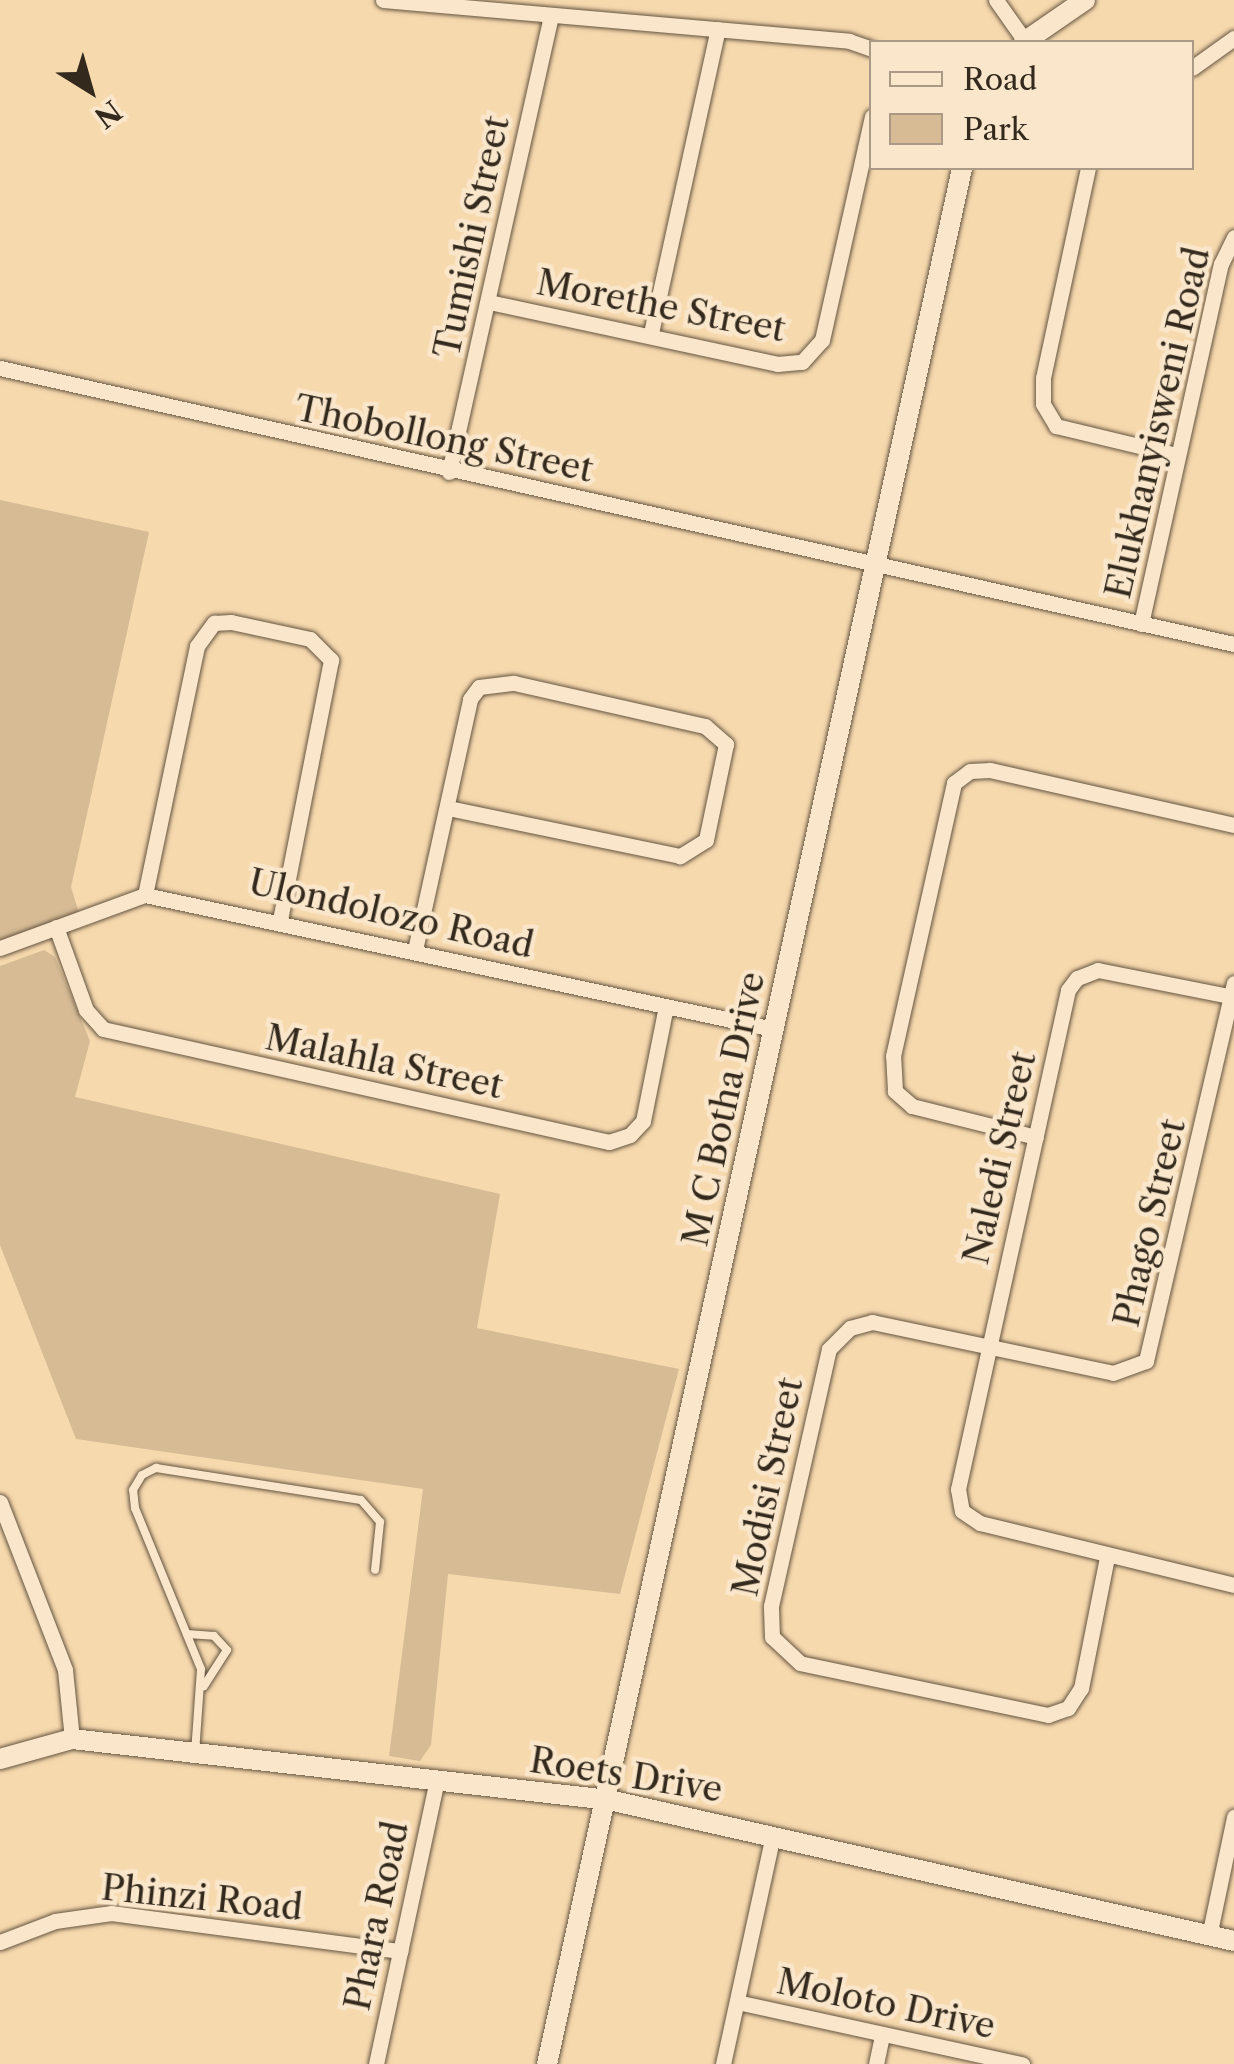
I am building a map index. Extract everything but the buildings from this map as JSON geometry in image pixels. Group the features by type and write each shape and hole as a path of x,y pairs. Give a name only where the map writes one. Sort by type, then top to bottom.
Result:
{"street":[{"path":"383,0 718,28 869,48"},
{"path":"996,0 1023,40"},
{"path":"1027,40 1085,0"},
{"name":"Tumishi Street","path":"449,472 551,16"},
{"path":"651,333 718,28"},
{"path":"1194,67 1234,38"},
{"name":"Morethe Street","path":"489,302 651,333 777,364 802,362 817,351 869,130"},
{"name":"M C Botha Drive","path":"547,2064 609,1800 962,170"},
{"path":"1088,170 1042,378 1043,404 1056,426 1177,455"},
{"name":"Elukhanyisweni Road","path":"1142,624 1221,264 1234,237"},
{"name":"Thobollong Street","path":"0,368 449,472 1234,644"},
{"path":"0,948 145,895 197,646 214,623 231,622 310,640 332,660 280,920"},
{"path":"415,950 470,699 493,681 705,726 726,744 706,840 680,856 449,808"},
{"path":"1036,1137 912,1106 894,1091 893,1056 954,784 970,771 990,770 1234,825"},
{"name":"Ulondolozo Road","path":"145,895 280,920 773,1028"},
{"name":"Malahla Street","path":"56,927 86,1010 103,1029 609,1142 630,1135 642,1121 666,1006"},
{"name":"Naledi Street","path":"1107,1558 980,1523 962,1511 958,1479 986,1350 1068,990 1077,978 1109,971 1233,992"},
{"name":"Phago Street","path":"986,1350 1113,1373 1146,1360 1233,992"},
{"name":"Modisi Street","path":"986,1350 872,1322 850,1328 833,1342 771,1606 776,1646 800,1663 1048,1715 1068,1708 1081,1688 1107,1558"},
{"path":"2,1510 64,1670 72,1739"},
{"path":"1107,1558 1234,1586"},
{"name":"Roets Drive","path":"0,1758 72,1739 609,1800 1234,1941"},
{"name":"Phara Road","path":"376,2064 438,1780"},
{"path":"1208,1936 1234,1817"},
{"path":"723,2064 773,1835"},
{"name":"Phinzi Road","path":"0,1942 55,1921 111,1914 400,1951"},
{"name":"Moloto Drive","path":"737,2002 1022,2064"},
{"path":"876,2064 882,2035"}],"lane":[{"path":"204,1686 135,1508 133,1490 156,1468 361,1500 380,1522 375,1570"},
{"path":"187,1634 214,1636 227,1650 204,1686 195,1753"}],"green space":[{"path":"0,500 149,532 71,887 79,913 0,943"},
{"path":"44,950 55,957 90,1041 75,1097 500,1194 477,1328 679,1369 620,1594 448,1574 431,1745 420,1761 389,1756 423,1489 76,1439 0,1245 0,966"}]}
